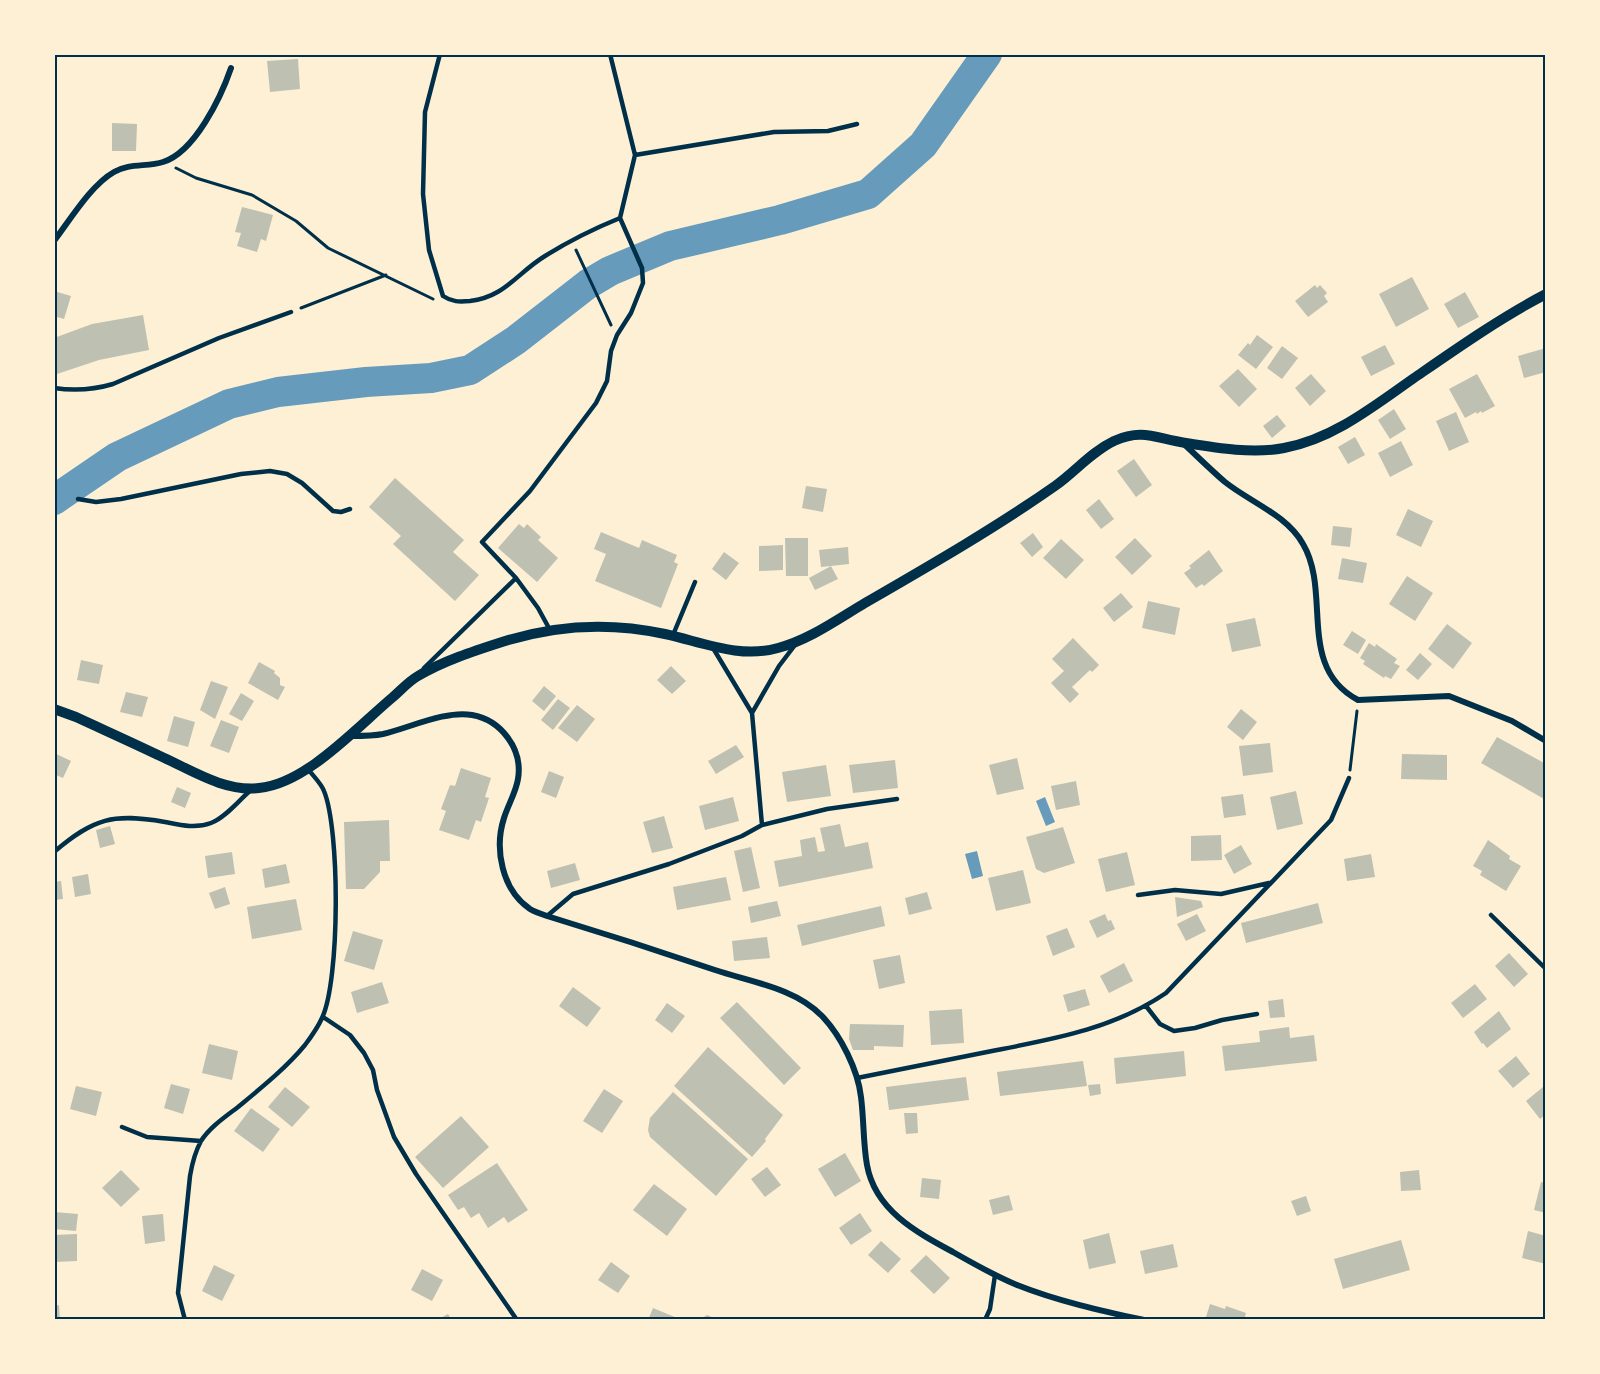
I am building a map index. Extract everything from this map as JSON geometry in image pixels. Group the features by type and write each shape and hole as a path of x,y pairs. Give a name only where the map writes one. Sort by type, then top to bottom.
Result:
{"street":[{"path":"54,241 93,191 109,175 123,167 163,162 192,140 221,93 231,68"},
{"path":"54,710 76,717 223,785 252,789 285,782 308,769 416,676 505,641 550,630 589,625 673,636 711,646 749,652 776,649 798,642 915,574 1036,499 1058,484 1102,447 1124,437 1140,434 1183,443 1256,451 1282,449 1308,442 1339,428 1364,413 1470,340 1546,294"},
{"path":"1183,443 1226,482 1293,530 1303,542 1311,558 1315,576 1317,630 1326,666 1347,694 1358,700 1449,696 1512,721 1546,741"},
{"path":"347,737 381,735 453,715 471,714 486,719 501,728 513,746 518,759 518,779 503,820 500,841 502,867 508,885 531,910 794,996 812,1006 837,1036 857,1078 861,1095 867,1166 872,1183 881,1199 896,1217 922,1235 995,1275 1047,1295 1144,1320"}],"lane":[{"path":"440,54 425,112 423,194 429,250 443,296 458,302 492,296 504,290 539,260 570,241 620,218"},
{"path":"550,630 538,608 516,578 482,542 530,491 596,403 607,381 611,351 617,335 631,313 643,283 642,268 620,218 635,154 610,54"},
{"path":"635,154 774,132 828,131 857,124"},
{"path":"54,388 98,389 219,338 291,312"},
{"path":"78,499 96,502 121,499 241,474 270,471 287,474 302,483 333,511 341,513 350,509"},
{"path":"416,676 516,578"},
{"path":"673,636 695,582"},
{"path":"752,713 779,666 798,642"},
{"path":"711,646 752,713 762,825"},
{"path":"185,1320 178,1293 193,1159 201,1141 212,1128 268,1082 304,1045 323,1017 330,989 333,962 334,840 323,790 308,769"},
{"path":"857,1078 1046,1041 1101,1027 1146,1006 1166,993 1331,820 1349,778"},
{"path":"54,852 90,825 118,817 188,826 210,823 220,818 252,789"},
{"path":"547,916 573,894 669,864 742,836 762,825 827,809 897,799"},
{"path":"1138,895 1175,890 1221,894 1269,883"},
{"path":"1491,915 1546,969"},
{"path":"1146,1006 1160,1024 1174,1030 1195,1028 1222,1020 1257,1014"},
{"path":"323,1017 350,1035 364,1053 374,1070 377,1090 394,1137 416,1174 517,1320"},
{"path":"122,1127 147,1137 201,1141"},
{"path":"985,1320 990,1309 995,1275"}],"path":[{"path":"163,162 196,178 252,195 296,221 328,248 430,299 450,300"},
{"path":"570,241 617,335"},
{"path":"291,312 386,275"},
{"path":"1349,778 1358,700"}],"water":[{"path":"1045,797 1055,822 1046,826 1036,801"},
{"path":"977,851 983,876 972,879 965,854"}],"building":[{"path":"298,59 300,89 270,92 267,61"},
{"path":"112,123 137,124 136,151 112,151"},
{"path":"242,207 273,215 266,241 261,239 257,252 237,246 241,233 235,232"},
{"path":"1412,277 1429,309 1396,327 1379,294"},
{"path":"1315,285 1317,288 1320,285 1327,293 1324,296 1328,302 1308,317 1295,301"},
{"path":"54,291 71,296 64,319 54,316"},
{"path":"1465,292 1479,317 1458,328 1444,304"},
{"path":"143,315 149,350 99,360 54,375 54,338 92,324"},
{"path":"1257,335 1273,347 1256,369 1238,355 1248,343 1250,345"},
{"path":"1385,345 1395,364 1371,376 1361,357"},
{"path":"1282,346 1298,358 1282,379 1267,368"},
{"path":"1546,348 1546,372 1524,378 1518,356"},
{"path":"1238,369 1257,389 1239,407 1219,386"},
{"path":"1311,374 1326,391 1310,406 1295,388"},
{"path":"1477,374 1495,406 1465,418 1449,389"},
{"path":"1394,409 1406,429 1390,439 1378,420"},
{"path":"1456,412 1469,442 1449,451 1436,421"},
{"path":"1277,415 1286,426 1272,438 1263,426"},
{"path":"1355,437 1365,455 1348,464 1338,447"},
{"path":"1401,441 1413,465 1390,477 1378,453"},
{"path":"1134,459 1152,485 1136,497 1117,471"},
{"path":"395,478 464,540 453,552 479,575 455,601 393,544 401,536 369,507"},
{"path":"806,486 827,489 823,512 802,508"},
{"path":"1099,499 1114,519 1101,529 1086,510"},
{"path":"1408,509 1433,521 1421,547 1396,535"},
{"path":"519,524 524,528 527,524 541,537 538,540 558,558 537,582 498,548"},
{"path":"1333,526 1352,528 1350,547 1331,545"},
{"path":"601,532 639,548 642,540 677,555 674,562 678,564 661,608 595,581 606,554 594,549"},
{"path":"1033,533 1043,547 1032,557 1020,543"},
{"path":"785,538 808,538 808,576 786,576"},
{"path":"1135,538 1152,556 1132,575 1115,557"},
{"path":"1061,539 1084,560 1066,579 1043,558"},
{"path":"783,545 783,570 759,571 759,546"},
{"path":"848,547 849,564 821,567 819,550"},
{"path":"1209,550 1223,571 1204,586 1202,584 1196,588 1184,573"},
{"path":"724,552 739,563 726,580 712,569"},
{"path":"1342,558 1367,563 1363,583 1338,579"},
{"path":"831,566 838,579 815,590 809,578"},
{"path":"1407,576 1433,593 1415,621 1389,604"},
{"path":"1121,593 1133,607 1114,622 1103,608"},
{"path":"1148,601 1180,608 1175,635 1142,628"},
{"path":"1255,618 1261,646 1232,652 1226,624"},
{"path":"1447,624 1472,643 1453,669 1428,649"},
{"path":"1352,631 1366,640 1358,654 1343,645"},
{"path":"1073,638 1099,665 1092,672 1090,670 1072,687 1079,694 1070,703 1051,683 1064,671 1052,659"},
{"path":"1369,643 1375,647 1376,644 1397,659 1394,663 1400,666 1391,679 1385,676 1384,678 1363,664 1365,661 1360,658"},
{"path":"1420,653 1432,664 1418,680 1406,670"},
{"path":"81,660 103,665 99,684 77,680"},
{"path":"259,662 275,671 274,673 280,678 280,685 285,687 278,700 248,683"},
{"path":"671,666 686,681 672,694 657,680"},
{"path":"211,681 228,687 215,719 200,710"},
{"path":"544,686 556,696 544,711 532,701"},
{"path":"126,692 148,697 142,717 120,712"},
{"path":"241,693 254,701 242,721 229,714"},
{"path":"558,699 570,708 553,730 541,720"},
{"path":"577,705 595,719 577,742 558,728"},
{"path":"1241,709 1257,722 1243,740 1227,727"},
{"path":"174,716 195,722 188,747 167,741"},
{"path":"221,720 239,727 229,753 210,746"},
{"path":"1497,737 1546,764 1546,800 1481,763"},
{"path":"1270,743 1273,772 1243,776 1239,746"},
{"path":"736,745 744,757 716,774 708,761"},
{"path":"54,753 71,761 63,778 54,774"},
{"path":"1402,754 1447,755 1447,780 1401,779"},
{"path":"1017,758 1024,789 997,795 989,765"},
{"path":"895,760 898,788 853,793 849,765"},
{"path":"826,765 831,796 787,802 782,772"},
{"path":"461,768 491,778 485,797 489,798 481,822 476,820 469,840 439,830 446,811 441,809 450,785 455,786"},
{"path":"549,771 564,777 556,798 541,792"},
{"path":"1076,781 1080,805 1056,810 1051,786"},
{"path":"177,787 191,793 185,808 171,802"},
{"path":"1296,791 1303,824 1277,830 1270,797"},
{"path":"1243,794 1246,815 1224,818 1221,797"},
{"path":"733,797 739,821 705,830 699,806"},
{"path":"664,816 673,848 652,853 643,822"},
{"path":"389,820 390,861 380,861 380,872 364,889 346,889 344,822"},
{"path":"840,824 845,847 868,842 873,868 779,887 774,861 802,856 800,840 815,837 818,852 825,851 820,828"},
{"path":"110,826 115,844 100,848 96,830"},
{"path":"1063,827 1075,863 1044,873 1036,869 1026,837"},
{"path":"1221,835 1222,860 1191,861 1191,836"},
{"path":"1488,840 1510,856 1509,859 1521,866 1506,891 1480,875 1482,871 1473,866"},
{"path":"1241,845 1252,864 1234,874 1224,855"},
{"path":"751,847 760,888 743,892 734,851"},
{"path":"232,852 235,874 208,878 205,856"},
{"path":"1127,852 1135,885 1106,892 1098,859"},
{"path":"1371,854 1375,877 1347,881 1344,859"},
{"path":"575,863 580,880 551,888 547,871"},
{"path":"286,864 290,883 265,888 262,869"},
{"path":"1023,870 1031,903 996,911 988,878"},
{"path":"88,874 91,894 75,897 72,877"},
{"path":"726,877 731,900 677,910 673,887"},
{"path":"61,881 63,899 54,900 54,882"},
{"path":"225,887 230,904 215,909 209,893"},
{"path":"927,892 932,909 909,915 905,898"},
{"path":"1175,897 1201,901 1203,907 1177,917"},
{"path":"296,899 302,930 252,939 247,907"},
{"path":"777,901 781,916 751,923 748,907"},
{"path":"1318,903 1323,923 1246,943 1241,923"},
{"path":"881,906 885,926 802,946 797,925"},
{"path":"1105,914 1115,929 1097,938 1089,921"},
{"path":"1197,914 1206,931 1186,941 1177,924"},
{"path":"1067,928 1075,947 1053,956 1046,936"},
{"path":"353,931 383,940 374,970 344,961"},
{"path":"767,937 770,958 734,961 732,941"},
{"path":"1509,953 1528,974 1514,987 1495,966"},
{"path":"900,955 905,983 879,989 873,960"},
{"path":"1124,963 1133,981 1109,993 1100,976"},
{"path":"382,982 389,1003 357,1013 351,992"},
{"path":"1475,984 1487,999 1463,1018 1451,1003"},
{"path":"573,987 601,1008 587,1027 559,1006"},
{"path":"1085,989 1090,1005 1068,1012 1063,995"},
{"path":"1283,999 1285,1017 1270,1018 1268,1001"},
{"path":"737,1002 801,1068 784,1085 720,1018"},
{"path":"667,1003 685,1016 672,1033 655,1020"},
{"path":"962,1009 964,1043 931,1045 929,1011"},
{"path":"1499,1011 1511,1029 1487,1048 1474,1032"},
{"path":"850,1024 904,1025 903,1047 874,1046 874,1050 853,1050 849,1039"},
{"path":"1289,1027 1290,1038 1314,1035 1317,1061 1225,1071 1222,1046 1260,1042 1259,1031"},
{"path":"209,1044 238,1051 232,1080 202,1073"},
{"path":"708,1047 783,1115 752,1157 674,1086"},
{"path":"1184,1051 1186,1076 1116,1084 1114,1058"},
{"path":"1516,1056 1530,1074 1513,1088 1498,1071"},
{"path":"1083,1061 1087,1086 1000,1096 997,1072"},
{"path":"966,1077 969,1100 889,1110 886,1087"},
{"path":"171,1084 190,1089 183,1114 164,1108"},
{"path":"1100,1084 1101,1094 1090,1096 1088,1085"},
{"path":"76,1086 102,1092 96,1116 70,1109"},
{"path":"285,1087 310,1107 292,1127 268,1107"},
{"path":"1543,1087 1546,1091 1546,1114 1540,1119 1526,1101"},
{"path":"604,1089 623,1101 602,1133 583,1121"},
{"path":"673,1092 748,1159 716,1196 650,1137 648,1130 650,1118"},
{"path":"251,1108 280,1129 263,1152 234,1131"},
{"path":"904,1113 917,1113 918,1133 906,1134"},
{"path":"461,1116 489,1147 443,1188 415,1157"},
{"path":"845,1153 861,1181 835,1197 818,1169"},
{"path":"497,1163 528,1210 508,1223 504,1217 488,1228 479,1213 471,1218 464,1207 458,1210 448,1195"},
{"path":"767,1167 781,1185 765,1197 751,1179"},
{"path":"121,1170 140,1189 121,1207 102,1188"},
{"path":"1419,1170 1421,1190 1401,1191 1400,1172"},
{"path":"922,1178 941,1180 939,1199 920,1197"},
{"path":"1541,1182 1546,1183 1546,1213 1534,1210"},
{"path":"654,1184 687,1209 667,1236 633,1210"},
{"path":"1009,1195 1013,1210 993,1215 989,1200"},
{"path":"1306,1196 1311,1211 1297,1216 1291,1201"},
{"path":"54,1212 78,1214 76,1231 54,1229"},
{"path":"860,1213 872,1231 851,1245 839,1228"},
{"path":"163,1214 165,1241 145,1244 142,1216"},
{"path":"1528,1231 1546,1236 1546,1264 1522,1258"},
{"path":"1109,1233 1116,1263 1089,1269 1083,1240"},
{"path":"77,1234 77,1261 54,1262 54,1235"},
{"path":"1401,1240 1410,1270 1343,1289 1334,1259"},
{"path":"881,1241 901,1259 888,1273 868,1255"},
{"path":"1173,1244 1178,1267 1145,1274 1140,1251"},
{"path":"926,1255 950,1278 934,1294 910,1271"},
{"path":"611,1262 630,1276 618,1293 598,1280"},
{"path":"214,1265 235,1275 222,1301 202,1291"},
{"path":"422,1269 443,1280 432,1301 411,1290"},
{"path":"1210,1304 1225,1309 1226,1306 1246,1313 1244,1320 1216,1320 1206,1317"},
{"path":"59,1305 60,1320 54,1320 54,1306"},
{"path":"653,1308 682,1320 648,1320"},
{"path":"448,1314 452,1320 437,1320"},
{"path":"707,1315 714,1318 714,1320 702,1320"}],"waterway":[{"path":"54,500 117,457 229,404 278,392 366,382 431,378 470,370 516,340 588,284 610,271 670,246 780,220 868,194 923,145 987,54"}]}
